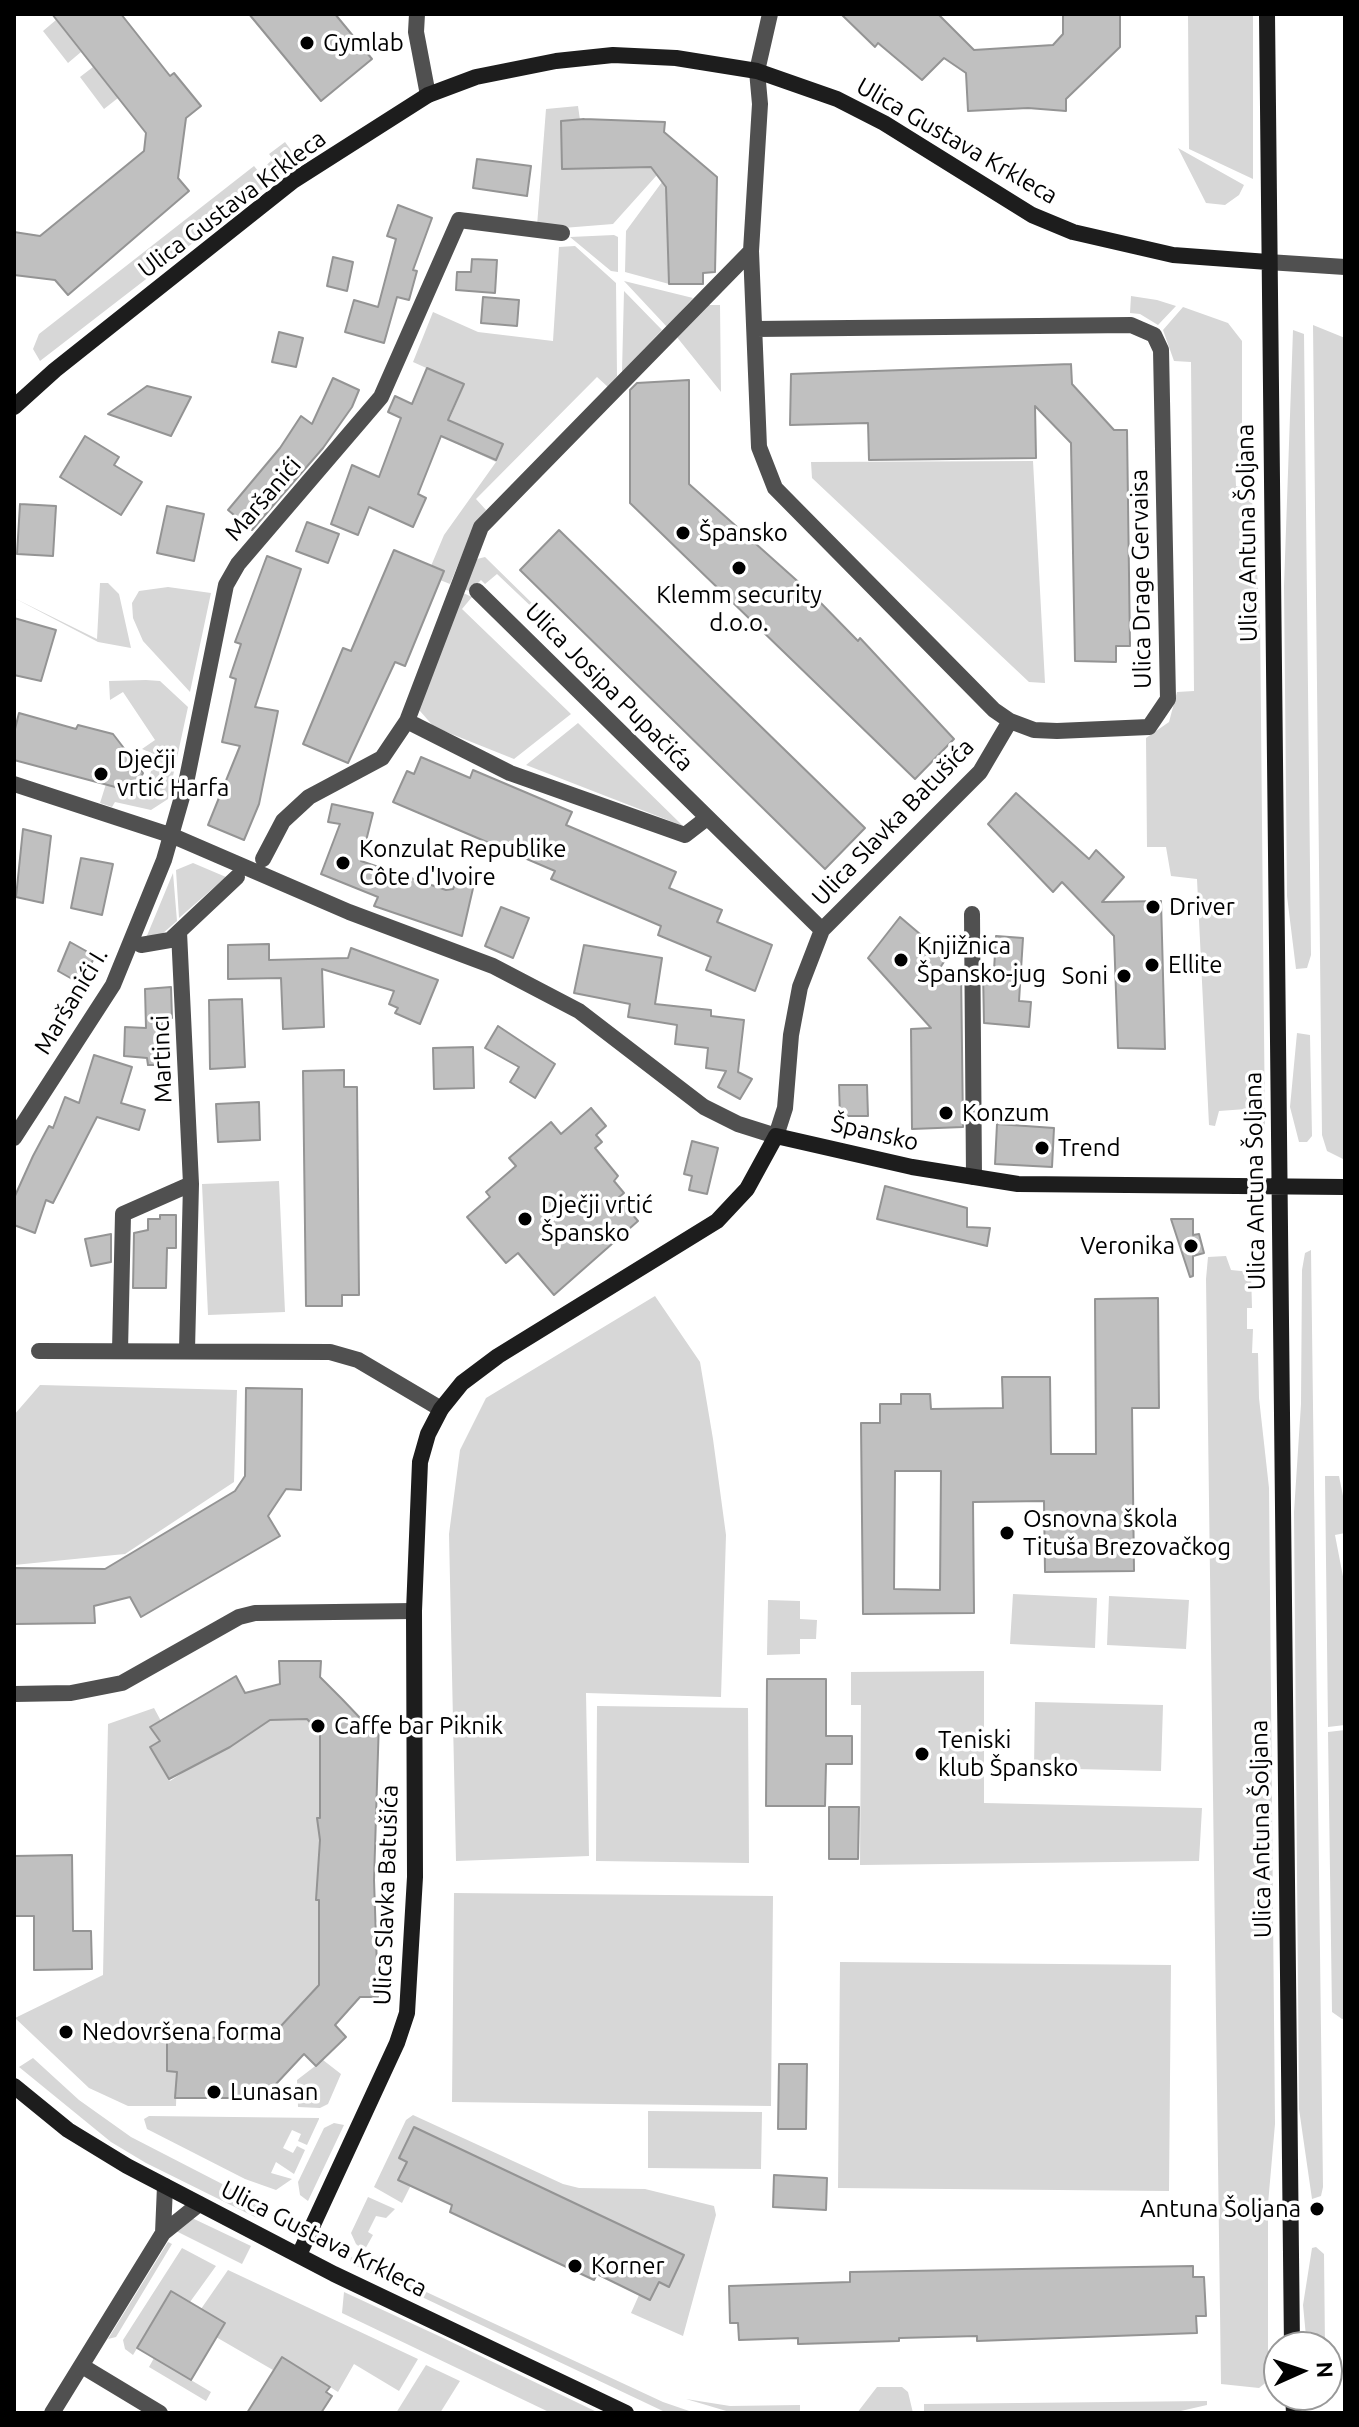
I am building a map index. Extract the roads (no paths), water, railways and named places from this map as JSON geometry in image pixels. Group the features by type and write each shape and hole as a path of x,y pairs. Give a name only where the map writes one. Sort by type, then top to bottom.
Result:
{"street":[{"path":"417,14 418,46 428,95"},
{"name":"Ulica Drage Gervaisa","path":"756,329 1131,325 1154,335 1161,350 1168,699 1149,727 1057,731 1034,730 1010,721 994,710 775,488 759,447 751,251 760,104 757,71 770,14"},
{"name":"Ulica Antuna Šoljana","path":"1267,14 1292,2331"},
{"name":"Ulica Gustava Krkleca","path":"14,407 293,181 428,95 476,77 556,61 613,55 676,58 757,71 837,99 884,123 1032,215 1073,232 1173,255 1268,262"},
{"name":"Maršanići","path":"173,836 226,585 238,564 381,397 459,220 562,233"},
{"path":"263,859 290,814 309,797 382,758 407,721 481,527 751,251"},
{"path":"1268,262 1345,267"},
{"name":"Ulica Josipa Pupačića","path":"477,591 822,930"},
{"path":"407,721 510,773 685,835 707,818"},
{"name":"Ulica Slavka Batušića","path":"299,2255 397,2043 407,2013 415,1877 414,1611 420,1462 428,1434 441,1409 462,1383 498,1356 717,1221 747,1189 776,1136 785,1108 791,1035 800,987 822,930 980,772 1010,721"},
{"name":"Špansko","path":"14,784 173,836 349,912 493,966 548,993 600,1026 704,1107 738,1124 776,1136 912,1167 1038,1184 1345,1187"},
{"name":"Maršanići I.","path":"14,1138 113,985 173,836"},
{"path":"141,945 163,943 179,932 237,877"},
{"path":"972,914 974,1177"},
{"name":"Martinci","path":"179,932 191,1184 187,1350"},
{"path":"120,1351 123,1214 191,1184"},
{"path":"39,1351 330,1352 358,1360 441,1409"},
{"path":"14,1694 71,1693 122,1683 239,1617 255,1613 414,1611"},
{"name":"Ulica Gustava Krkleca","path":"14,2086 68,2130 165,2186 299,2255 626,2413"},
{"path":"163,2233 165,2186"},
{"path":"52,2413 163,2233 199,2204"},
{"path":"82,2366 160,2413"}],"place":[{"name":"Gymlab","path":"307,43"},
{"name":"Špansko","path":"683,533"},
{"name":"Klemm security d.o.o.","path":"739,568"},
{"name":"Dječji vrtić Harfa","path":"101,774"},
{"name":"Konzulat Republike Côte d'Ivoire","path":"343,863"},
{"name":"Driver","path":"1153,907"},
{"name":"Knjižnica Špansko-jug","path":"901,960"},
{"name":"Ellite","path":"1152,965"},
{"name":"Soni","path":"1124,976"},
{"name":"Konzum","path":"946,1113"},
{"name":"Trend","path":"1042,1148"},
{"name":"Dječji vrtić Špansko","path":"525,1219"},
{"name":"Veronika","path":"1191,1246"},
{"name":"Osnovna škola Tituša Brezovačkog","path":"1007,1533"},
{"name":"Caffe bar Piknik","path":"318,1726"},
{"name":"Teniski klub Špansko","path":"922,1754"},
{"name":"Nedovršena forma","path":"66,2032"},
{"name":"Lunasan","path":"214,2092"},
{"name":"Antuna Šoljana","path":"1317,2209"},
{"name":"Korner","path":"575,2266"}]}
